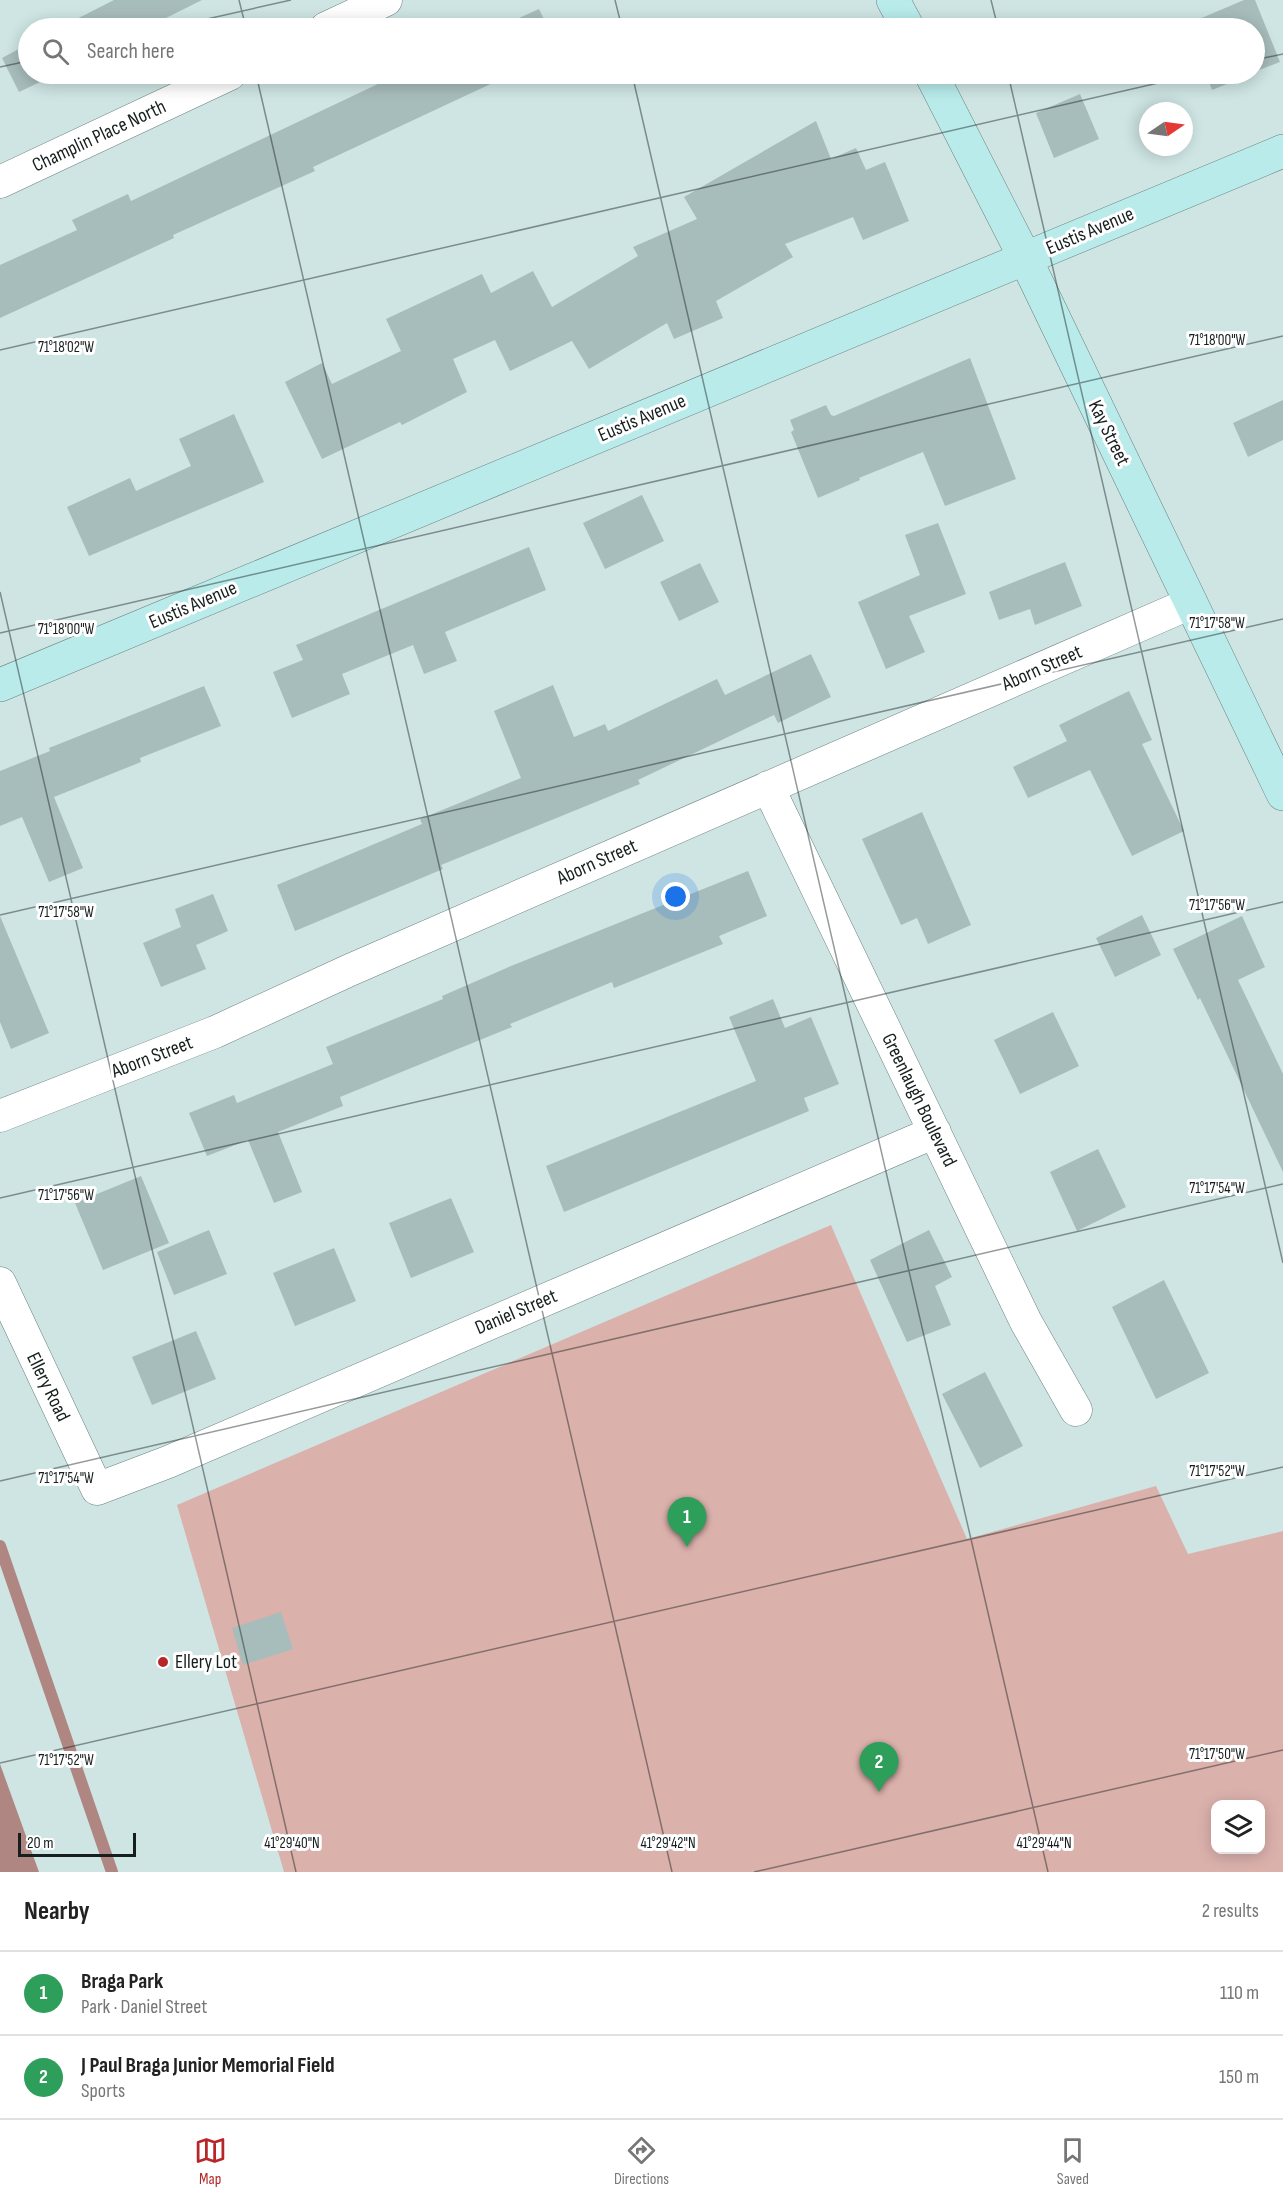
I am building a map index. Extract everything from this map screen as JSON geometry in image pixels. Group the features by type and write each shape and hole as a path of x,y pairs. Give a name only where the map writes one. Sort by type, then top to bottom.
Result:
{"street":[{"path":"347,18 386,0"},
{"path":"893,0 903,18"},
{"name":"Champlin Place North","path":"0,182 209,84"},
{"name":"Kay Street","path":"936,84 1025,258 1283,794"},
{"name":"Eustis Avenue","path":"0,685 1283,151"},
{"name":"Aborn Street","path":"0,1116 215,1032 350,970 1191,603"},
{"name":"Greenlaugh Boulevard","path":"768,787 1026,1322 1076,1410"},
{"name":"Daniel Street","path":"97,1489 168,1462 935,1132"},
{"name":"Ellery Road","path":"0,1283 97,1489"}],"shaded area":[{"path":"831,1225 967,1539 1156,1486 1188,1554 1283,1531 1283,1872 284,1872 177,1505"},
{"path":"0,1764 39,1872 0,1872"}],"building":[{"path":"114,0 202,0 166,18 79,18"},
{"path":"1244,0 1255,0 1262,18 1202,18"},
{"path":"539,9 543,18 519,18"},
{"path":"1265,25 1280,62 1265,68"},
{"path":"18,49 18,84 36,84 19,92 2,58"},
{"path":"378,84 491,84 313,167 315,171 173,235 174,238 0,318 0,265 77,230 72,220 128,194 131,201"},
{"path":"1210,84 1227,84 1212,90"},
{"path":"1080,94 1099,139 1054,158 1036,113"},
{"path":"816,121 831,159 856,148 866,170 885,162 909,221 863,240 853,217 785,244 793,257 716,301 723,318 674,339 667,323 589,369 572,341 510,371 495,340 453,359 467,392 402,425 400,422 322,459 285,382 322,363 332,384 401,351 386,319 482,274 491,293 533,271 552,307 638,256 633,247 697,219 684,197"},
{"path":"970,358 1016,479 945,506 923,452 859,478 860,480 818,498 791,432 794,430 790,420 826,405 831,415 834,416"},
{"path":"1283,400 1283,440 1248,457 1233,423"},
{"path":"234,414 264,482 89,556 67,507 130,478 136,491 191,466 179,439"},
{"path":"642,495 664,541 605,569 583,523"},
{"path":"938,523 966,594 909,616 925,652 886,669 858,602 920,575 905,535"},
{"path":"529,547 546,590 445,632 457,661 424,674 413,645 342,674 350,694 292,718 273,672 303,660 296,645"},
{"path":"1065,562 1082,606 1035,625 1030,609 999,620 989,592"},
{"path":"700,563 719,602 679,621 660,582"},
{"path":"811,654 831,697 778,723 774,715 638,780 640,784 441,865 443,869 295,931 277,885 422,824 420,819 521,778 494,711 553,685 574,737 605,724 608,731 717,679 725,695"},
{"path":"204,686 221,726 140,758 141,762 54,797 83,868 49,882 22,817 0,826 0,771 50,751 49,748"},
{"path":"1129,691 1152,740 1142,744 1184,831 1132,856 1090,770 1028,798 1013,767 1067,741 1059,725"},
{"path":"922,812 971,925 928,944 917,918 901,925 862,839"},
{"path":"748,871 767,916 719,936 723,944 614,988 612,982 510,1024 512,1027 340,1097 343,1106 278,1132 302,1192 274,1203 248,1140 207,1156 189,1113 234,1095 237,1103 333,1064 326,1047 443,999 442,996 511,966"},
{"path":"213,894 228,931 196,945 206,969 161,987 143,943 181,927 175,909"},
{"path":"1142,915 1161,955 1115,977 1096,938"},
{"path":"0,916 49,1033 11,1049 0,1022"},
{"path":"1242,916 1265,967 1238,980 1283,1074 1283,1172 1200,998 1198,1000 1173,949"},
{"path":"773,999 785,1028 811,1017 839,1084 804,1098 809,1111 564,1212 546,1166 756,1081 729,1017"},
{"path":"1053,1012 1079,1066 1020,1094 994,1040"},
{"path":"1098,1149 1126,1207 1077,1231 1050,1172"},
{"path":"141,1176 169,1243 103,1270 75,1203"},
{"path":"451,1198 474,1252 411,1278 389,1223"},
{"path":"209,1230 227,1274 174,1295 157,1252"},
{"path":"929,1230 952,1277 935,1286 951,1325 907,1342 870,1260"},
{"path":"334,1248 356,1301 295,1326 273,1273"},
{"path":"1164,1280 1209,1373 1156,1399 1112,1307"},
{"path":"196,1331 216,1379 152,1405 132,1357"},
{"path":"985,1372 1023,1446 980,1468 942,1394"},
{"path":"281,1612 293,1649 243,1665 232,1628"}],"waterway":[{"path":"0,1546 112,1872"}],"place":[{"name":"Braga Park","path":"687,1547"},
{"name":"Ellery Lot","path":"163,1662"},
{"name":"J Paul Braga Junior Memorial Field","path":"879,1792"}]}
